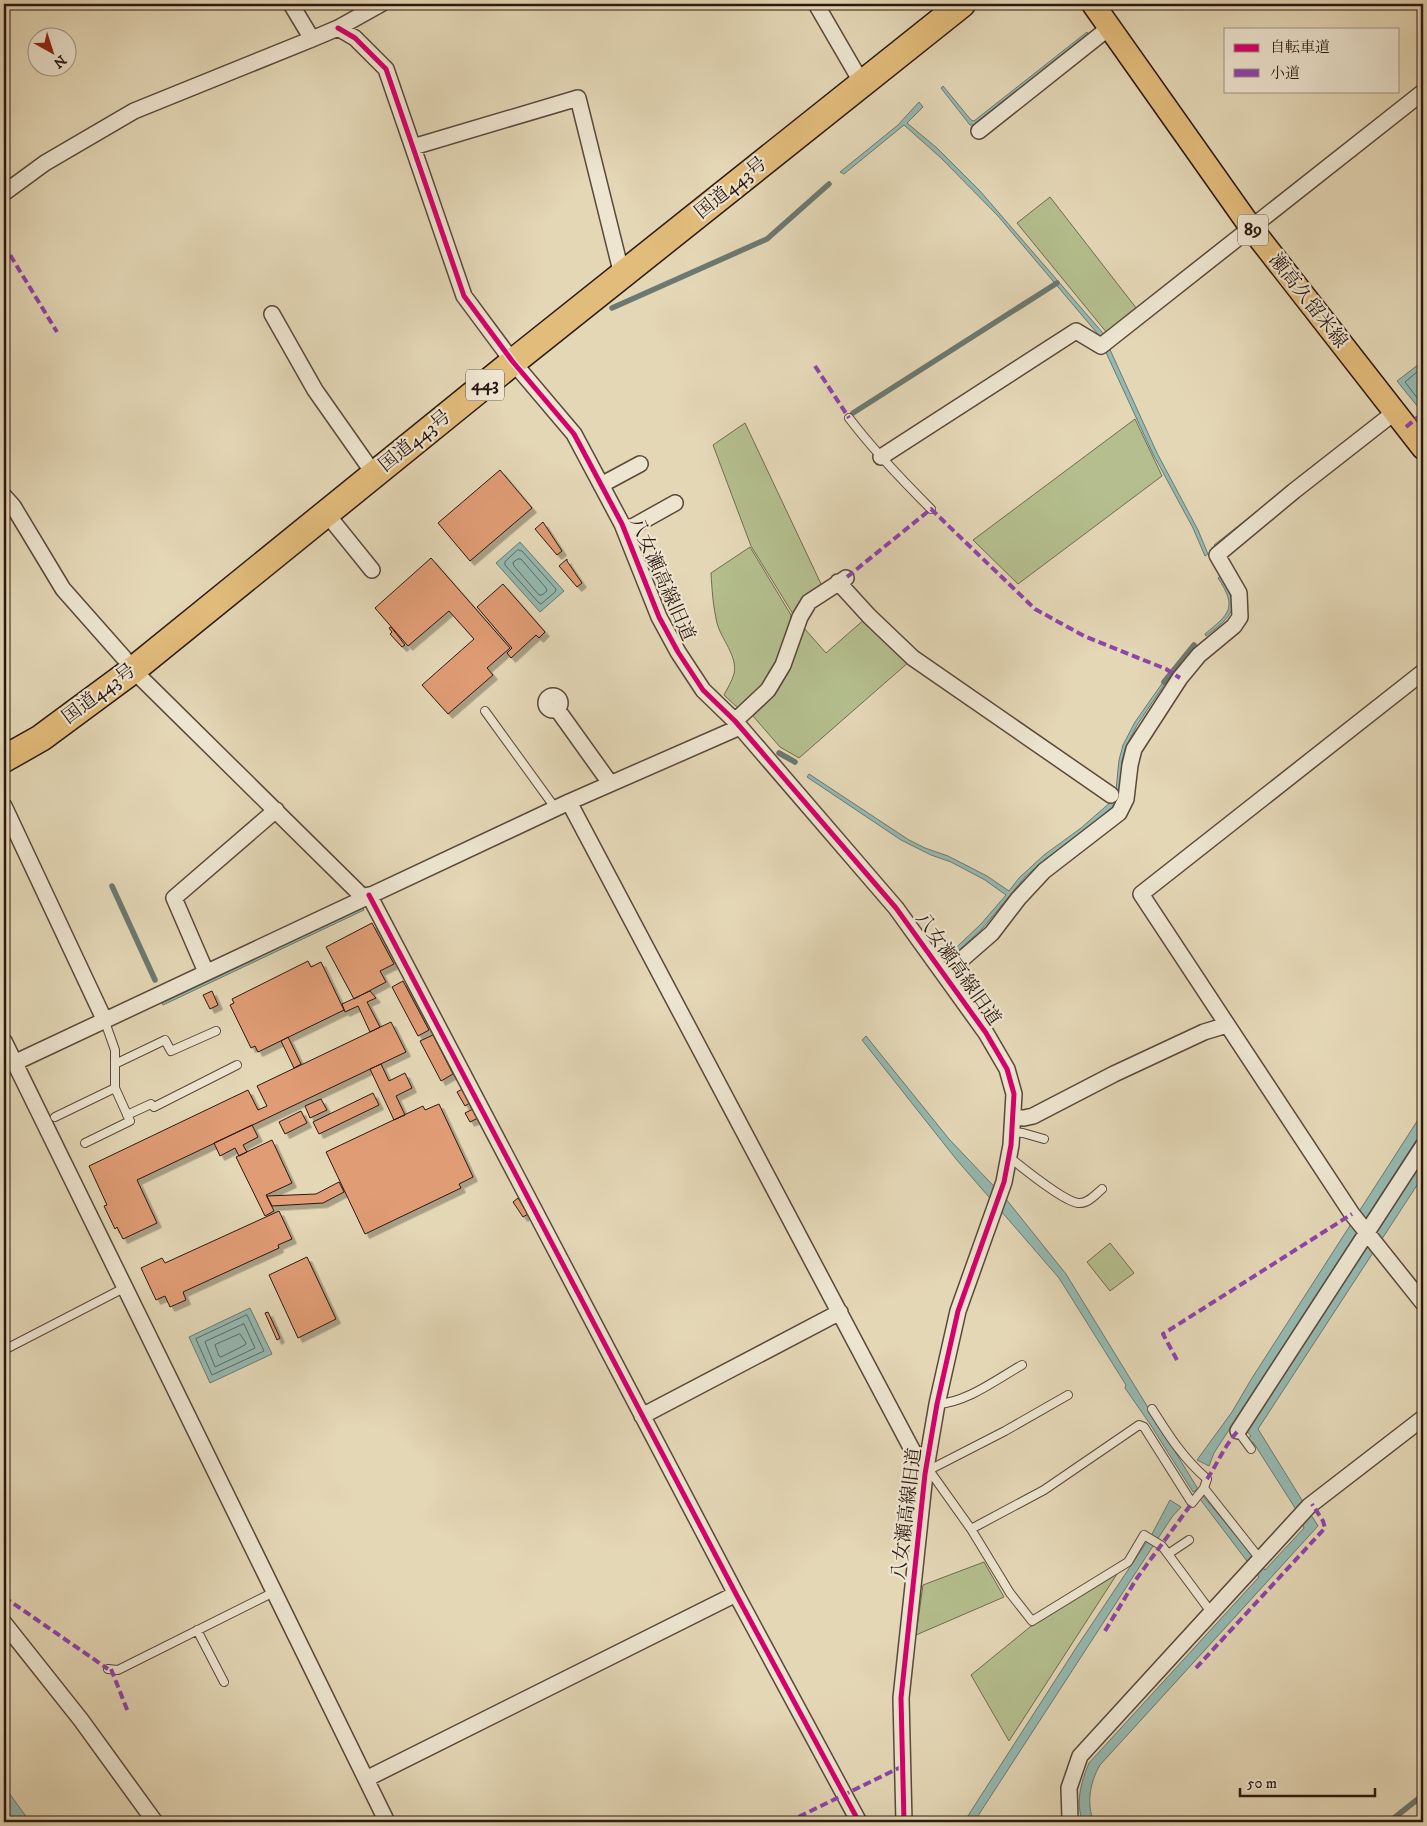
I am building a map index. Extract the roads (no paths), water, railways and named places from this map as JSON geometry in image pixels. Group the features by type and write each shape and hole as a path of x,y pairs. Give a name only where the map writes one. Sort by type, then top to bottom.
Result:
{"highway":[{"name":"国道443号","path":"4,759 41,738 128,664 326,513 962,4"}],"main road":[{"name":"瀬高久留米線","path":"1093,4 1252,228 1423,448"}],"street":[{"path":"291,4 312,39"},
{"path":"4,193 45,163 134,111 338,28 381,4"},
{"path":"816,4 863,85"},
{"path":"979,132 1110,27"},
{"name":"八女瀬高線旧道","path":"338,28 355,38 386,69 464,296 514,362 574,434 625,531 659,617 678,652 703,690 737,724 896,908 986,1033 1007,1069 1014,1094 1009,1157 1004,1182 958,1311 937,1404 926,1472 901,1698 904,1822"},
{"path":"881,457 1076,331 1101,346 1423,92"},
{"path":"413,146 578,98 622,275"},
{"path":"272,314 315,390 374,474"},
{"path":"945,974 992,933 1018,899 1044,871 1119,813 1126,799 1134,749 1180,678 1199,655 1234,626 1240,617 1239,593 1217,555 1294,491 1395,412"},
{"path":"601,485 640,464"},
{"path":"4,496 13,506 63,589 128,664 366,896 859,1822"},
{"path":"625,531 675,503"},
{"path":"326,513 372,570"},
{"path":"10,1059 104,1019 206,972 737,724 768,690 783,665 800,617 809,602 842,580 869,616 913,658 1111,795"},
{"path":"1423,672 1140,894 1352,1214 1423,1304"},
{"path":"557,709 610,784"},
{"path":"563,805 926,1472"},
{"path":"4,806 104,1019"},
{"path":"206,972 174,898 276,810"},
{"path":"1012,1124 1033,1116 1114,1074 1204,1032 1227,1025"},
{"path":"4,1041 10,1059 387,1822"},
{"path":"1238,1431 1423,1146"},
{"path":"642,1416 840,1312"},
{"path":"1071,1822 1069,1788 1080,1756 1309,1506 1423,1418"},
{"path":"366,1779 736,1594"},
{"path":"4,1623 81,1720 155,1822"}],"lane":[{"path":"849,418 872,448 931,510"},
{"path":"485,711 563,805"},
{"path":"85,1143 130,1121 115,1088 115,1050 104,1019"},
{"path":"115,1064 165,1040 171,1052 216,1031"},
{"path":"127,1114 151,1104 154,1107 237,1065"},
{"path":"55,1117 115,1088"},
{"path":"1012,1124 1023,1133 1044,1139"},
{"path":"1009,1157 1062,1196 1079,1203 1089,1200 1102,1189"},
{"path":"4,1350 124,1288"},
{"path":"937,1404 961,1399 1022,1365"},
{"path":"1068,1395 1005,1431 926,1472 971,1529 1010,1593 1032,1621 1128,1562 1144,1535 1162,1546 1211,1612"},
{"path":"971,1529 1044,1490 1139,1425 1144,1427 1192,1503 1204,1488 1207,1479 1189,1463 1175,1446 1152,1409"},
{"path":"1238,1431 1251,1449"},
{"path":"1204,1488 1260,1559"},
{"path":"1168,1554 1189,1540"},
{"path":"108,1669 118,1670 274,1592"},
{"path":"197,1630 224,1682"}],"water":[{"path":"1087,32 1089,35 975,125 970,125 941,88 943,86 971,120 974,121"},
{"path":"919,102 923,107 907,123 937,148 980,191 1102,332 1157,453 1198,530 1208,554 1205,556 1193,528 1153,454 1097,333 998,216 941,158 904,125 844,174 840,172 898,125"},
{"path":"1423,361 1423,403 1418,407 1397,381"},
{"path":"1376,417 1216,547 1214,545"},
{"path":"520,542 564,591 540,612 496,563"},
{"path":"1220,576 1231,596 1231,610 1223,622 1206,636 1205,634 1220,621 1228,610 1228,597 1218,578"},
{"path":"1168,675 1170,676 1137,725 1125,749 1120,789 1113,806 1025,877 982,929 946,962 943,960 981,924 1006,895 985,880 951,862 931,855 901,840 807,777 809,774 909,840 948,856 987,876 1009,891 1019,878 1044,855 1081,828 1112,801 1116,790 1119,760 1123,745 1135,722"},
{"path":"363,908 364,910 163,1005 162,1003"},
{"path":"866,1036 949,1139 1006,1199 1066,1274 1198,1489 1193,1492 1125,1388 1126,1385 1059,1278 956,1159 862,1040"},
{"path":"1423,1112 1423,1130 1214,1453 1209,1466 1197,1460 1232,1412"},
{"path":"1423,1156 1423,1176 1258,1429 1318,1526 1100,1765 1090,1793 1090,1808 1094,1822 1083,1822 1079,1800 1089,1763 1259,1577 1200,1499 1203,1496 1265,1570 1304,1528 1297,1511 1253,1442 1251,1443 1248,1438 1251,1436 1247,1431"},
{"path":"250,1308 272,1354 210,1383 189,1337"},
{"path":"1170,1500 1181,1507 1172,1517 974,1822 964,1822 1152,1534"},
{"path":"4,1786 30,1822 4,1822"}],"waterway":[{"path":"1124,7 1128,4"},
{"path":"612,308 767,239 829,184"},
{"path":"853,413 1057,283"},
{"path":"1164,682 1194,645"},
{"path":"779,753 795,762"},
{"path":"112,886 155,980"},
{"path":"1389,1822 1423,1795"}]}
